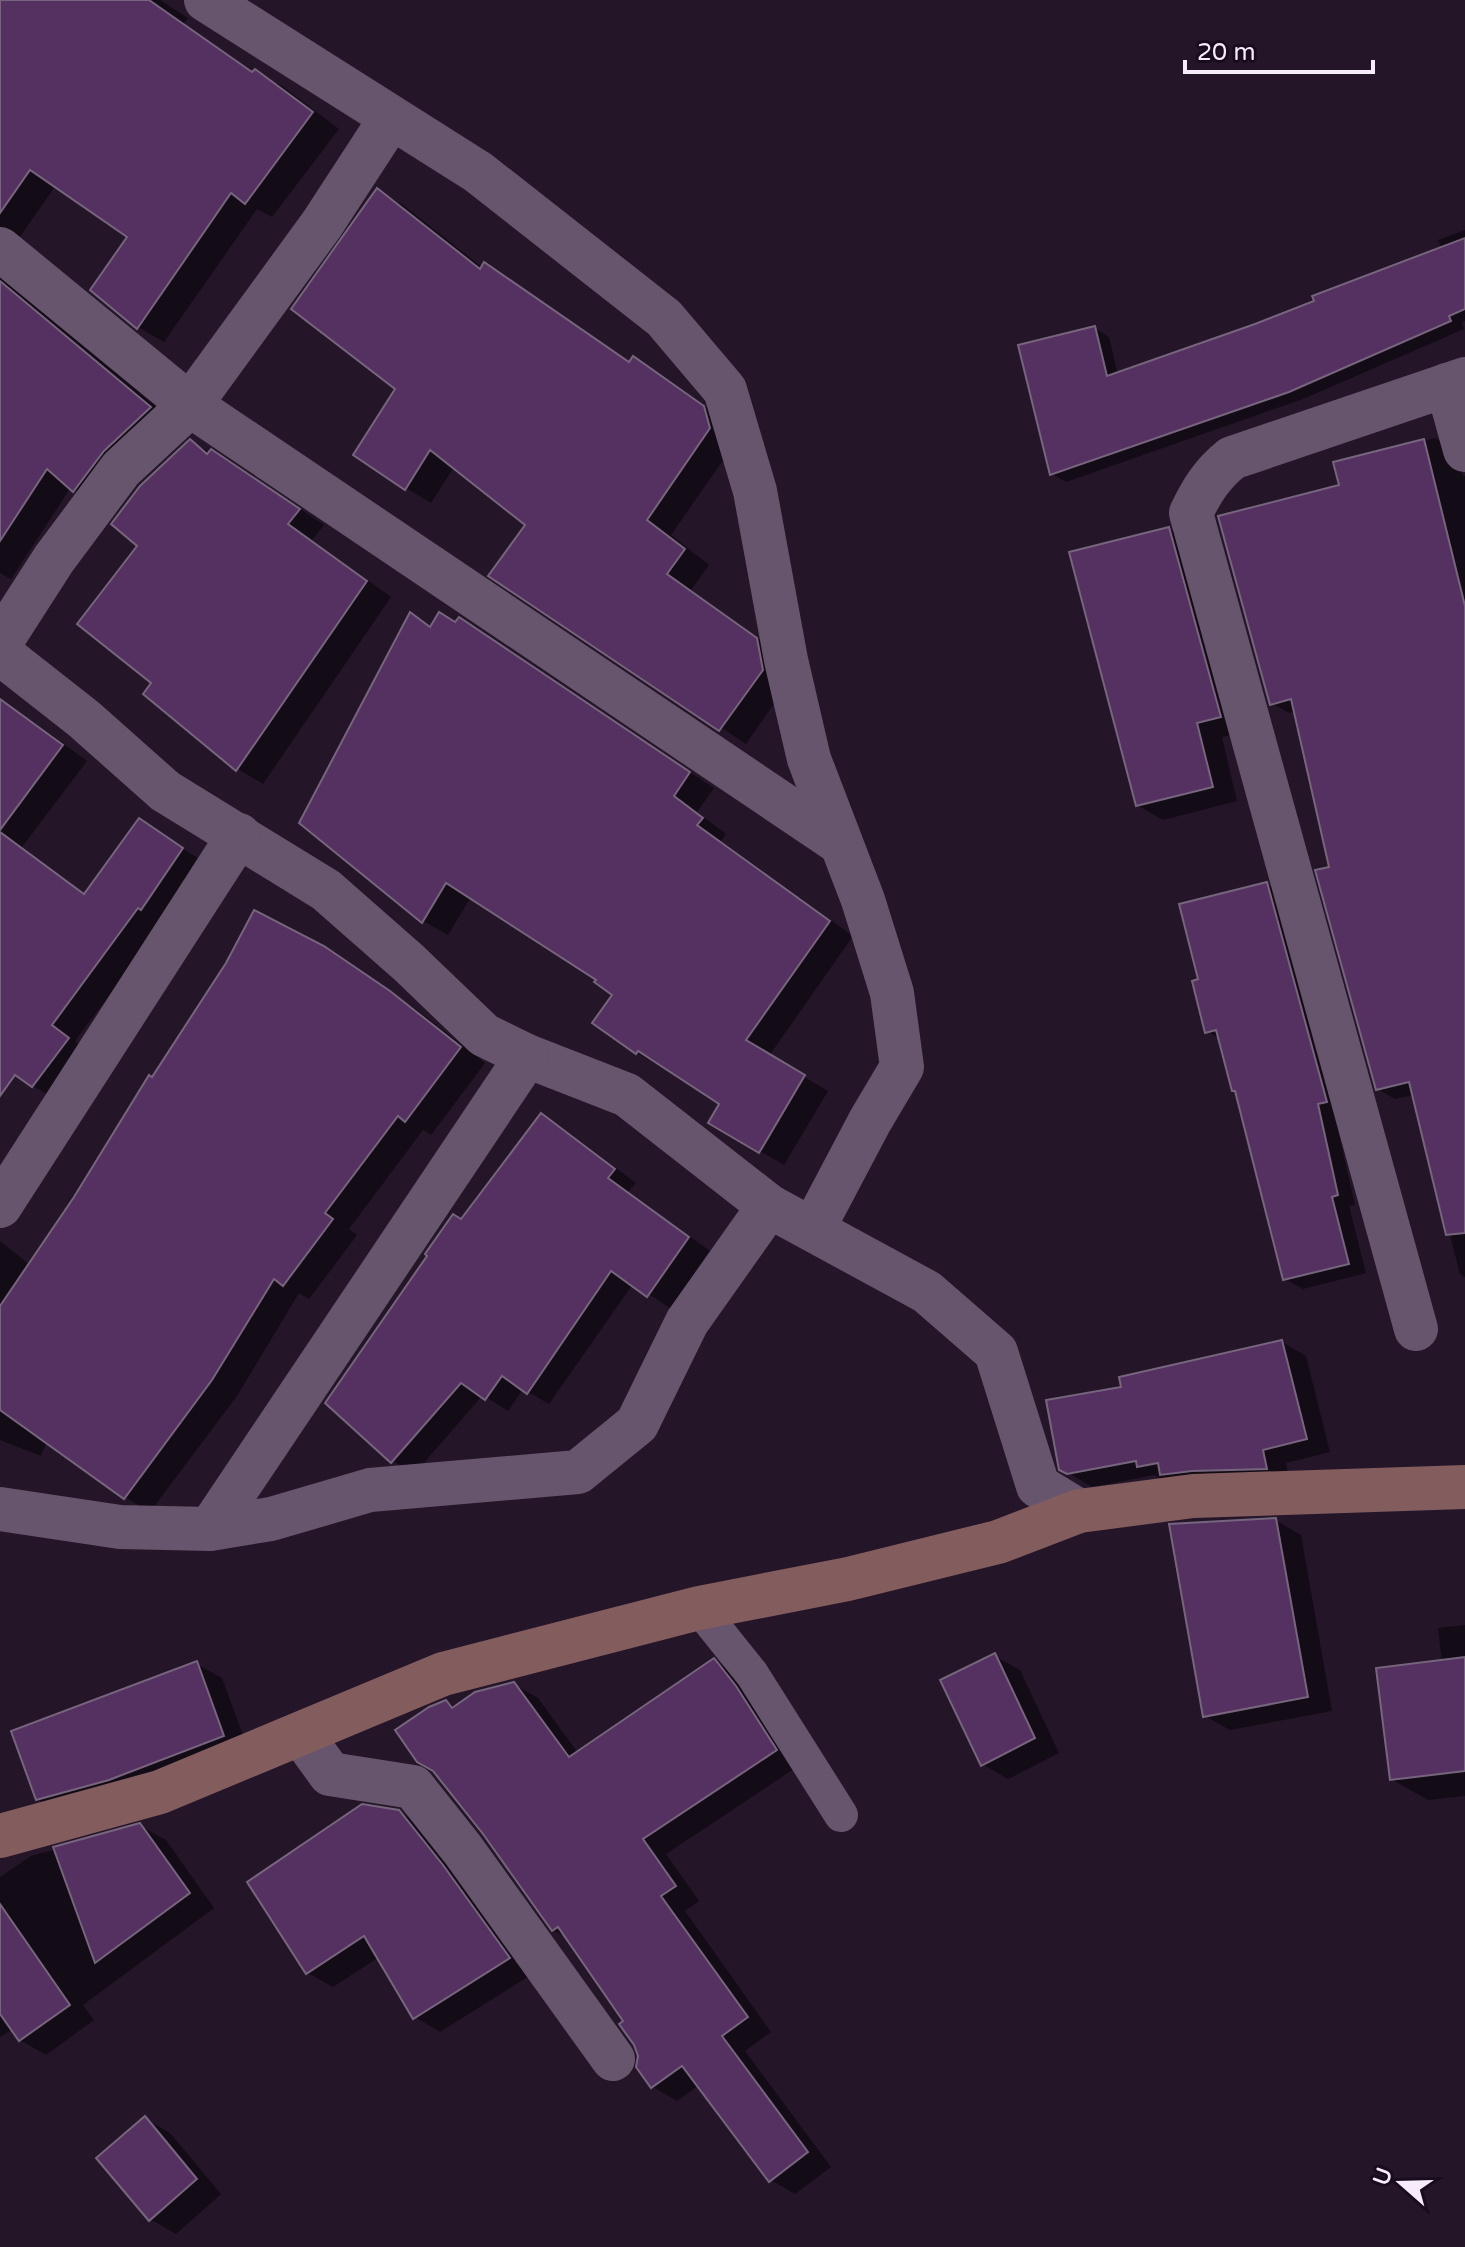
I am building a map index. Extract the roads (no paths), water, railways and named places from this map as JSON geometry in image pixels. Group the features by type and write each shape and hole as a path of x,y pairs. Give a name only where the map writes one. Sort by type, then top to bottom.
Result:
{"street":[{"path":"206,0 478,172 664,318 725,390 755,491 786,660 809,759 863,900 892,993 902,1067 813,1229"},
{"path":"0,643 54,559 121,469 190,405 322,224 391,118"},
{"path":"0,249 190,405 840,843"},
{"path":"1416,1329 1191,513 1202,489 1215,472 1232,458 1456,382 1465,450"},
{"path":"0,653 84,719 165,791 326,890 484,1035 527,1056 627,1095 769,1206 927,1292 996,1352 1038,1486 1079,1511"},
{"path":"0,1206 239,835"},
{"path":"210,1529 527,1056"},
{"path":"0,1509 120,1527 210,1529 271,1519 370,1490 578,1472 637,1424 687,1322 769,1206"},
{"path":"0,1836 160,1792 443,1674 699,1608 848,1579 998,1542 1079,1511 1193,1496 1465,1487"},
{"path":"301,1734 330,1774 413,1787 463,1850 613,2059"}],"lane":[{"path":"699,1608 752,1674 841,1815"}]}
